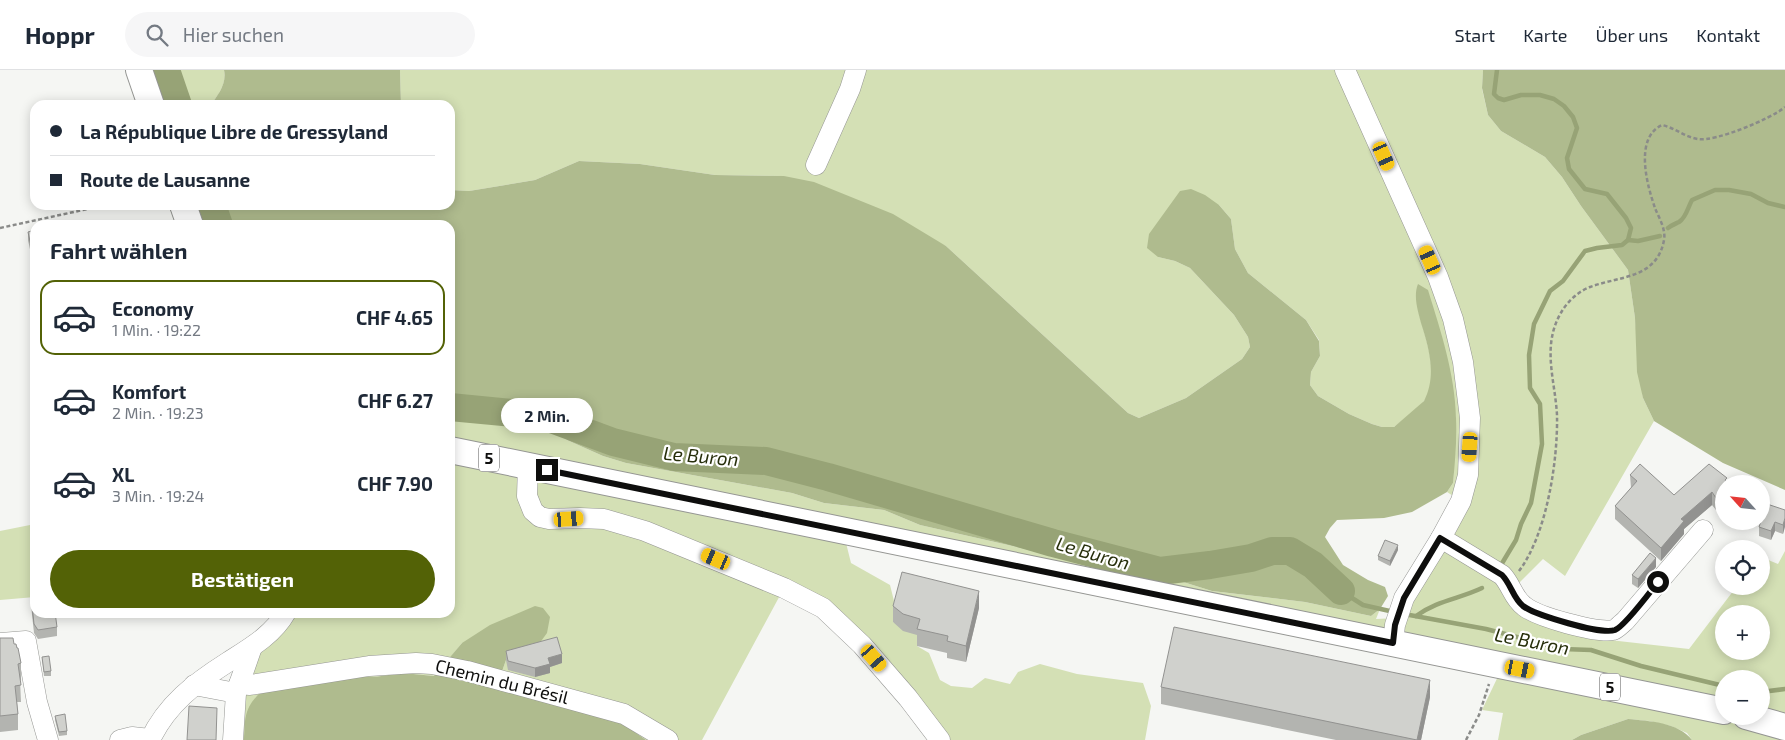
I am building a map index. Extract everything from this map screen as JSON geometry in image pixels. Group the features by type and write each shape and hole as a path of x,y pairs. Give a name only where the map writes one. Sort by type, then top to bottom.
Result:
{"main road":[{"path":"139,70 148,100"},
{"name":"5","path":"455,451 1394,634 1496,664 1715,709"},
{"path":"1770,723 1785,727"}],"street":[{"path":"816,165 850,89 856,70"},
{"path":"1346,70 1438,277 1453,319 1463,362 1470,418 1468,475 1461,501 1404,598 1394,634"},
{"path":"528,466 526,496 533,512 540,517 549,519 604,519 639,529 784,588 823,608 862,645 908,698 940,740"},
{"path":"1440,538 1500,575 1522,605 1532,612 1574,625 1614,630 1625,621 1703,530"},
{"path":"120,740 132,737 150,740 167,712 182,696 194,685 252,647 274,629 282,618"},
{"path":"0,643 26,641 37,702 48,740"},
{"path":"233,740 237,689 252,647"},
{"name":"Chemin du Brésil","path":"194,685 237,689 250,685 369,666 416,663 432,664 467,671 624,714 668,740"}],"path":[{"path":"1500,575 1521,568 1536,539 1546,509 1556,440 1556,413 1550,369 1550,345 1561,312 1580,292 1590,287 1625,278 1648,268 1661,251 1665,238 1663,226 1654,206 1644,164 1645,150 1653,129 1662,125 1700,140 1724,135 1748,126 1785,107"},
{"path":"37,220 83,210"},
{"path":"0,228 30,221"},
{"path":"1466,740 1478,715 1496,664"}],"green space":[{"path":"139,70 224,70 223,84 214,100 149,100"},
{"path":"224,70 400,70 401,100 214,100 219,93 225,75"},
{"path":"400,70 1483,70 1482,89 1488,115 1501,131 1545,157 1562,177 1628,270 1643,398 1654,421 1565,576 1543,559 1510,592 1510,607 1552,627 1592,638 1689,649 1715,615 1715,660 1770,660 1770,605 1723,605 1730,595 1770,595 1770,561 1778,564 1785,551 1785,740 1692,740 1687,733 1671,726 1628,719 1581,735 1572,740 1498,740 1503,713 1482,710 1503,666 843,531 851,563 890,585 894,601 893,622 920,635 917,646 929,653 940,680 951,686 972,688 985,678 1010,684 1018,672 1040,664 1077,674 1143,683 1151,706 1145,740 940,740 886,671 784,588 702,740 646,740 625,725 499,680 506,660 462,643 435,676 403,673 374,677 350,676 245,724 244,740 233,740 241,676 282,618 455,618 455,407 543,416 567,440 603,456 626,463 792,493 824,503 884,510 920,525 1113,569 1148,571 1212,591 1305,602 1371,616 1380,609 1376,619 1397,618 1461,501 1447,492 1453,483 1456,417 1418,310 1432,369 1429,392 1424,401 1414,412 1394,427 1382,427 1349,414 1318,396 1310,385 1311,372 1320,356 1319,340 1306,320 1248,273 1235,249 1231,219 1219,205 1158,257 1175,261 1190,268 1234,315 1248,337 1250,347 1242,359 1186,398 1139,418 1128,413 946,246 783,176 715,175 640,164 579,161 535,180 469,191 455,190 455,100 401,100"},
{"path":"1483,70 1785,70 1785,490 1770,483 1770,475 1751,475 1723,463 1654,421 1643,398 1637,372 1635,318 1628,270 1562,177 1545,157 1501,131 1488,115 1482,88"},
{"path":"579,161 640,164 715,175 784,176 814,182 893,214 946,246 1128,413 1139,418 1186,398 1242,359 1250,347 1248,337 1234,315 1190,268 1175,261 1158,257 1147,248 1149,234 1180,191 1191,189 1205,195 1219,205 1231,219 1235,249 1248,273 1306,320 1319,341 1320,356 1311,372 1310,385 1318,396 1349,414 1372,424 1382,427 1394,427 1424,401 1428,391 1431,372 1427,342 1417,309 1416,293 1418,284 1428,290 1438,322 1453,385 1456,451 1453,483 1447,492 1412,512 1384,518 1337,520 1330,528 1325,537 1343,565 1368,580 1385,587 1388,596 1380,609 1371,616 1305,602 1212,591 1148,571 1113,569 920,525 884,510 824,503 792,493 626,463 603,456 567,440 543,416 455,407 455,220 217,220 214,210 455,210 455,190 469,191 535,180"},
{"path":"185,210 214,210 217,220 188,220"},
{"path":"30,525 30,597 0,600 0,531"},
{"path":"535,606 543,608 550,617 547,633 539,644 506,660 499,680 625,725 646,740 244,740 248,708 261,692 350,676 374,677 403,673 434,676 462,643 490,625"},
{"path":"1628,719 1671,726 1679,729 1692,740 1572,740 1581,735"}],"building":[{"path":"1640,464 1674,495 1709,464 1723,475 1715,475 1715,496 1712,492 1681,519 1684,521 1661,548 1615,506 1637,481 1630,475"},
{"path":"1770,505 1785,510 1783,525 1775,522 1771,531 1768,530 1770,530"},
{"path":"1385,540 1398,545 1390,561 1378,556"},
{"path":"1650,553 1656,558 1638,579 1632,575"},
{"path":"902,572 979,591 966,646 947,641 948,636 917,629 920,619 903,614 893,606"},
{"path":"33,618 56,618 57,627 38,630 34,624"},
{"path":"1174,627 1430,680 1417,740 1161,687"},
{"path":"557,637 562,654 548,658 550,664 535,668 508,661 506,651"},
{"path":"0,638 13,638 14,644 18,648 21,663 18,664 21,685 15,686 18,714 0,716"},
{"path":"49,656 51,671 44,672 42,657"},
{"path":"189,706 217,708 216,740 187,740"},
{"path":"65,714 67,731 59,732 55,716"}],"waterway":[{"name":"Le Buron","path":"166,70 176,100"},
{"path":"1497,70 1494,94 1498,98 1504,100 1521,95 1540,95 1554,99 1564,106 1573,117 1577,128 1567,158 1569,169 1585,189 1607,194 1626,218 1631,228 1628,240 1622,245 1585,251 1563,281 1550,291 1534,324 1529,355 1530,388 1540,404 1542,444 1531,503 1516,540 1501,565"},
{"path":"1668,228 1683,218 1692,200 1715,190 1729,190 1751,194 1768,203 1785,207"},
{"name":"Le Buron","path":"214,210 217,220"},
{"path":"1628,240 1638,241 1660,236"},
{"name":"Le Buron","path":"455,407 543,416 613,442 674,457 766,461 828,477 1053,543 1160,571 1251,558 1272,551 1290,551 1313,565 1341,591"},
{"path":"1416,616 1432,606 1482,588"},
{"name":"Le Buron","path":"1341,591 1363,605 1394,612"},
{"name":"Le Buron","path":"1404,614 1486,629 1563,649 1591,650 1641,666 1715,684"},
{"name":"Le Buron","path":"1770,691 1785,689"}],"route":[{"path":"547,470 1393,643 1395,625 1404,598 1440,538 1502,575 1509,582 1513,593 1522,605 1532,612 1574,625 1614,630 1625,621 1658,582"}]}
